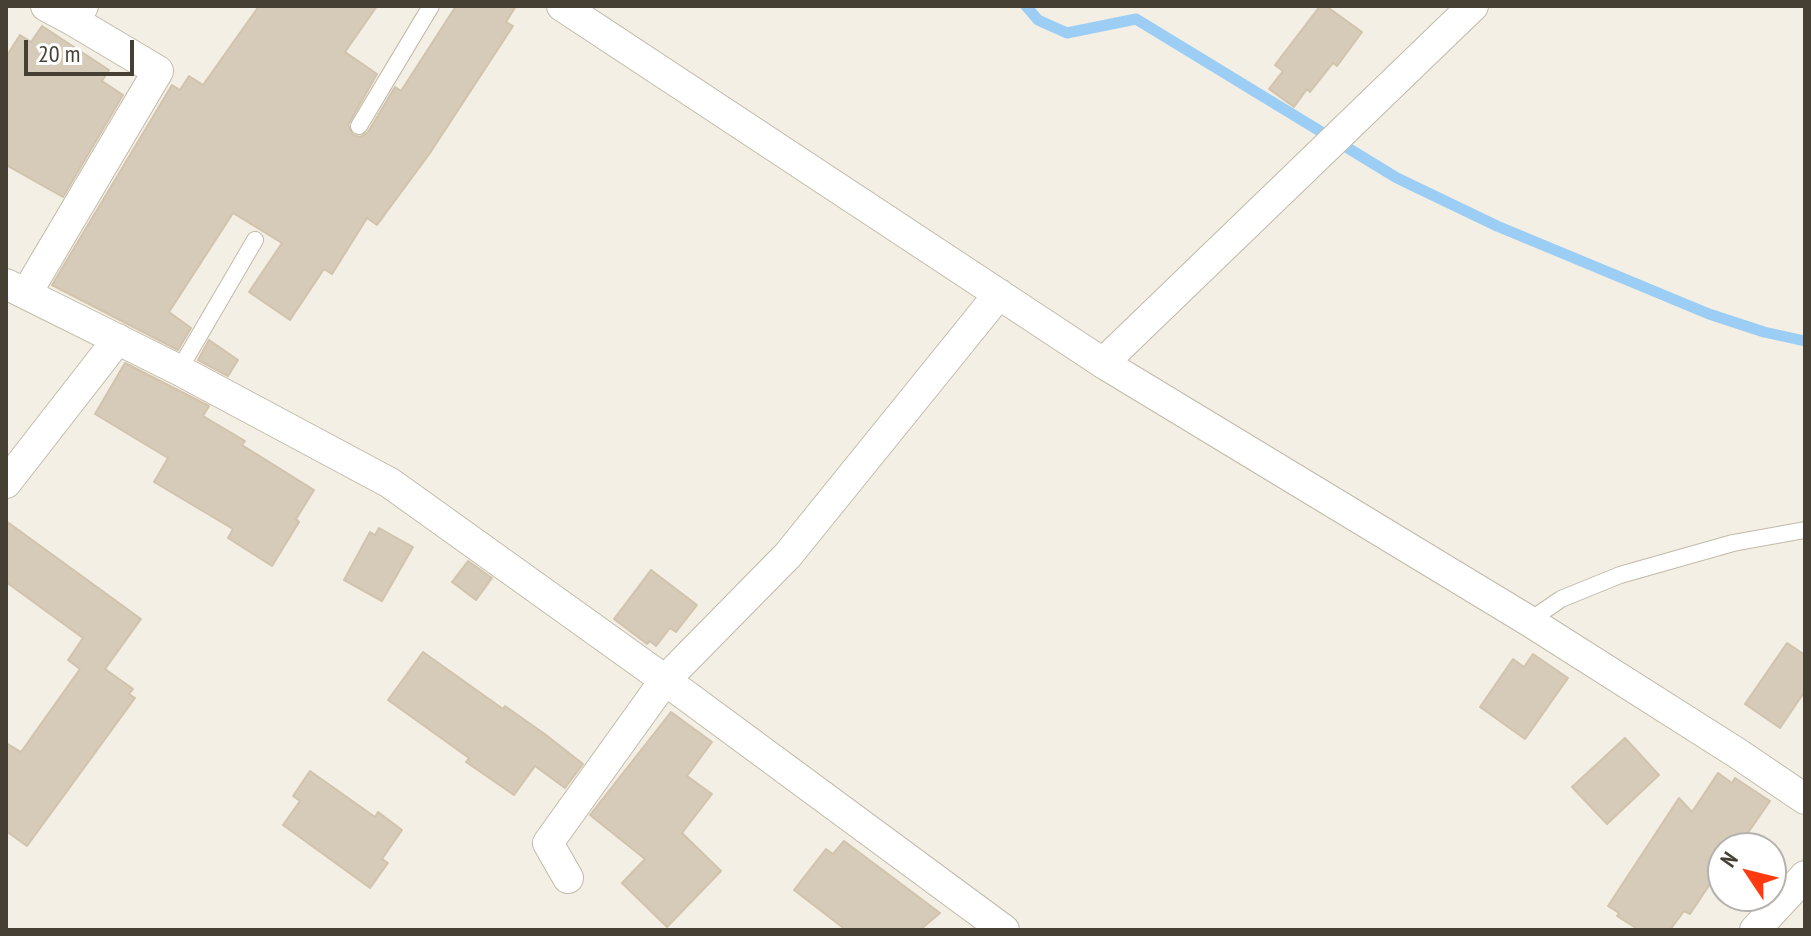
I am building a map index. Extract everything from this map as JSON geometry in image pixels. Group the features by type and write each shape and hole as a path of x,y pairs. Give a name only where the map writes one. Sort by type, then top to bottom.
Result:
{"street":[{"path":"46,6 79,14 158,71 16,289 179,370 390,483 665,680 1004,930"},
{"path":"562,6 1103,363 1529,621 1805,799"},
{"path":"1103,363 1473,6"},
{"path":"568,878 548,843 665,680 788,555 999,294"},
{"path":"6,483 118,339"},
{"path":"1755,930 1805,876"}],"lane":[{"path":"359,126 431,6"},
{"path":"179,370 255,240"},
{"path":"1529,621 1561,599 1620,575 1733,543 1805,530"}],"building":[{"path":"259,6 377,6 345,52 377,74 348,125 353,135 360,137 368,132 395,87 401,91 456,6 516,6 506,22 513,26 430,153 377,225 367,218 332,274 324,269 290,320 249,292 282,243 233,213 169,312 191,328 178,350 52,285 172,85 180,90 189,76 203,85"},
{"path":"1320,6 1326,6 1362,32 1337,66 1333,63 1294,107 1269,89 1283,71 1275,65"},
{"path":"42,26 109,70 102,81 123,95 63,197 6,165 6,57 20,35 31,42"},
{"path":"209,340 238,360 228,376 198,360"},
{"path":"125,363 209,406 203,416 245,441 242,445 314,490 272,566 228,538 233,529 154,482 168,458 95,414"},
{"path":"6,521 141,619 105,669 133,689 129,694 135,698 27,846 6,831 6,743 21,752 80,669 68,660 83,638 6,582"},
{"path":"379,528 413,547 382,601 344,580 370,532 375,535"},
{"path":"468,561 492,578 476,600 452,582"},
{"path":"651,570 697,605 676,632 670,628 656,646 650,641 647,644 614,619"},
{"path":"1787,643 1805,655 1805,691 1780,728 1745,704"},
{"path":"423,652 503,709 505,706 583,764 565,788 535,766 514,795 466,762 469,758 388,700"},
{"path":"1533,654 1568,678 1525,739 1480,707 1513,659 1524,667"},
{"path":"671,712 712,742 687,776 712,794 682,833 721,871 667,927 622,883 645,859 590,815"},
{"path":"1625,738 1659,775 1607,824 1572,787"},
{"path":"310,771 375,817 378,812 402,830 382,859 388,863 370,888 283,825 300,801 293,796"},
{"path":"1718,773 1732,783 1735,778 1770,801 1748,832 1707,832 1707,888 1690,914 1684,911 1670,930 1639,930 1608,906 1679,798 1692,812"},
{"path":"844,841 940,913 920,930 846,930 794,890 826,849 833,854"}],"waterway":[{"path":"1026,6 1038,20 1067,33 1136,19 1397,178 1497,226 1709,314 1764,332 1805,341"}]}
